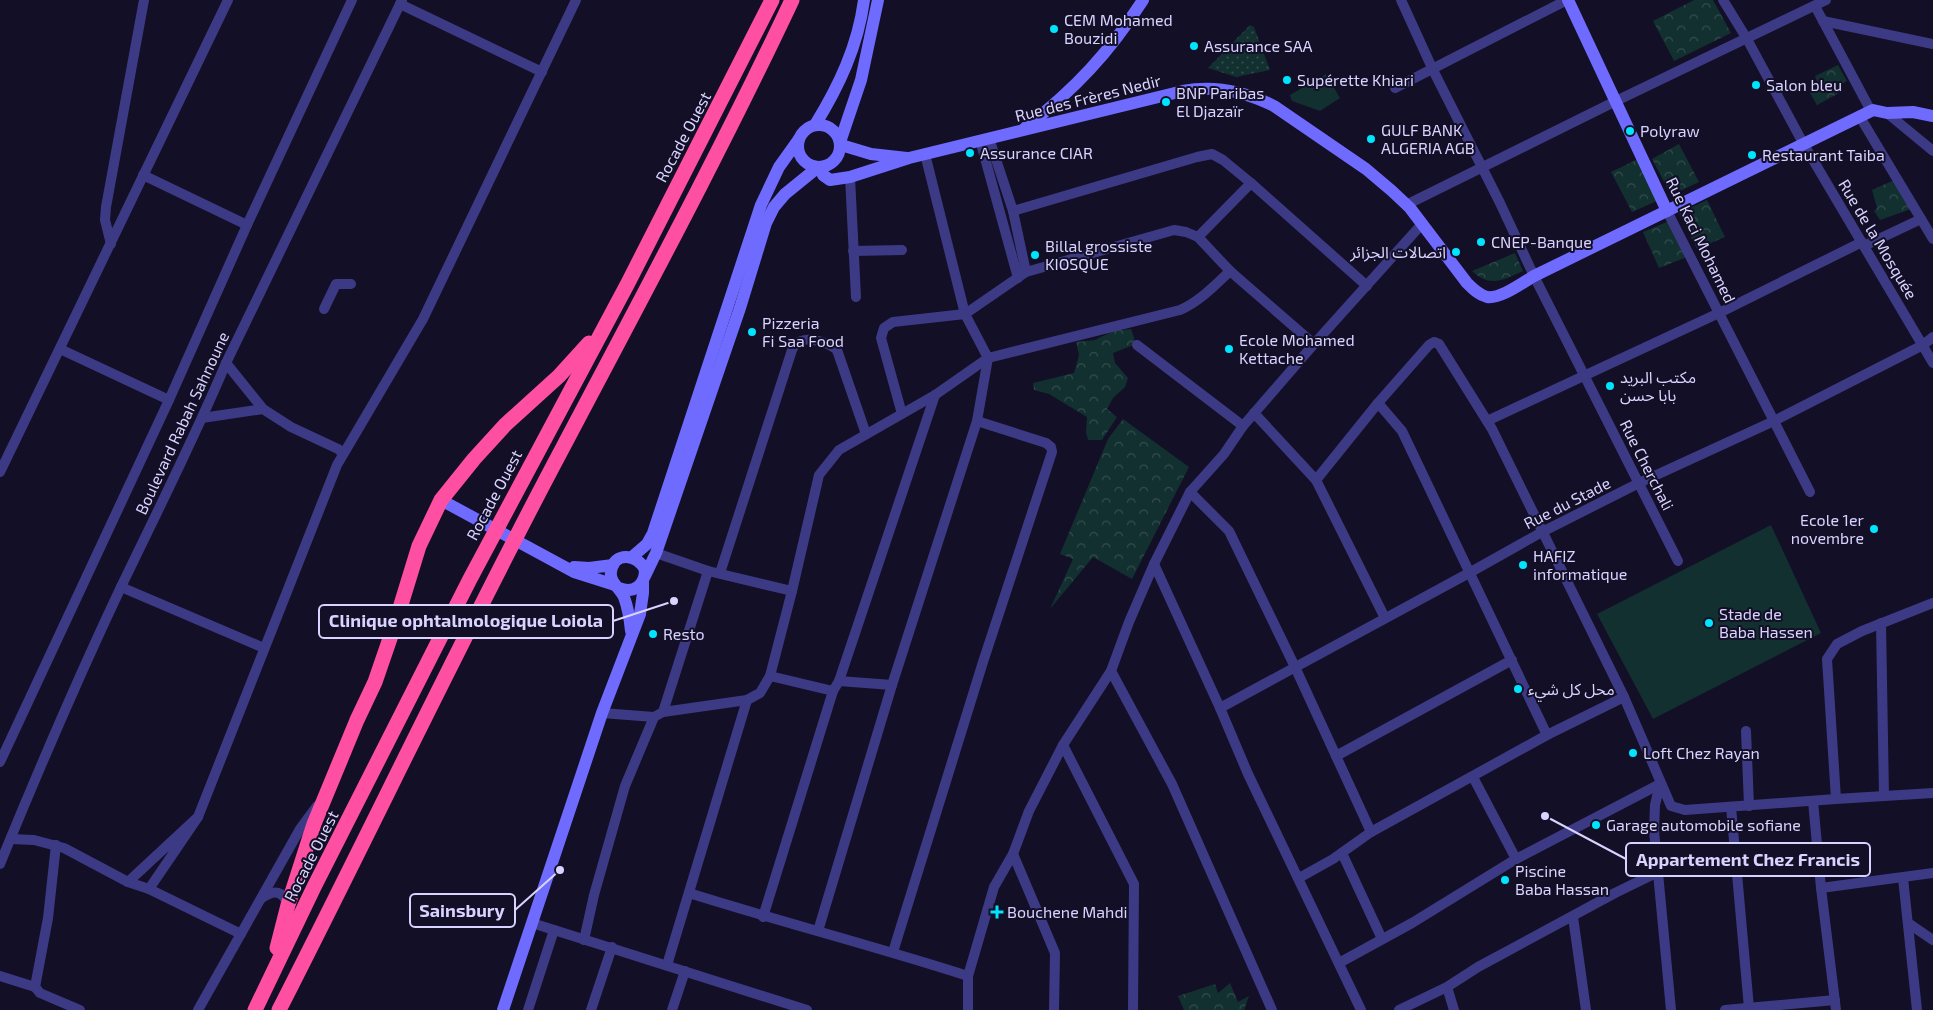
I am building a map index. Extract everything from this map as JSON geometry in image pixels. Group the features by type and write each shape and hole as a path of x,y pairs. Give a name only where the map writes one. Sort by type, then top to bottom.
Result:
{"highway":[{"name":"Rocade Ouest","path":"255,1010 314,887 470,579 603,330 724,98 772,0"},
{"path":"279,1010 481,605 561,450 652,282 792,0"},
{"path":"780,26 793,17 804,0"},
{"path":"262,996 314,824 357,720 375,682 419,546 441,500 474,459 505,425 559,376 603,330"}],"street":[{"path":"111,244 105,220 106,207 144,0"},
{"path":"0,472 228,0"},
{"path":"0,762 169,400 247,225 352,0"},
{"path":"149,889 198,817 331,479 343,453 423,319 576,0"},
{"path":"632,557 643,549 653,533 761,205 778,167 802,133 815,125 844,72 860,24 864,0"},
{"path":"441,500 574,572 624,590 635,589 644,579 656,552 740,308 766,222 785,194 818,168 832,163 840,152 840,144 861,80 878,0"},
{"path":"1022,131 1064,96 1097,63 1129,22 1143,0"},
{"name":"Rue Cherchali","path":"1401,0 1433,70 1484,170 1534,276 1678,561"},
{"path":"1394,88 1433,70 1568,0"},
{"name":"Rue Kaci Mohamed","path":"1568,0 1667,211 1810,492"},
{"name":"Rue de la Mosquée","path":"1723,0 1747,39 1803,142 1933,363"},
{"path":"1406,205 1484,170 1616,101 1826,0"},
{"path":"401,2 542,72"},
{"name":"Boulevard Rabah Sahnoune","path":"0,864 67,705 121,587 202,418 226,363 401,2"},
{"path":"1815,6 1866,114 1933,239"},
{"path":"1823,21 1933,44"},
{"name":"Rue des Frères Nedir","path":"818,168 830,180 850,177 909,158 1183,90 1215,88 1260,99 1274,106 1366,169 1406,205 1467,283 1478,293 1488,297 1495,296 1803,142 1866,114"},
{"path":"1063,121 1061,111 1064,96"},
{"path":"1866,114 1914,112 1933,116"},
{"path":"1888,113 1933,151"},
{"path":"815,125 822,125 834,130 840,144"},
{"path":"799,139 798,152 800,158 805,163 818,168"},
{"path":"985,139 1013,211 1026,272"},
{"path":"985,139 1018,278"},
{"name":"Rue des Frères Nedir","path":"840,144 870,154 909,158"},
{"path":"818,931 892,685 977,421 988,358 965,314 925,154"},
{"path":"1013,211 1212,154 1223,160 1251,182 1367,286"},
{"path":"143,175 247,225"},
{"path":"850,177 856,296"},
{"path":"1198,237 1251,182"},
{"path":"1487,421 1584,375 1720,316 1863,244 1921,219"},
{"path":"968,1010 968,976 994,887 1013,854 1029,811 1063,745 1111,671 1129,622 1154,564 1190,492 1224,454 1254,413 1421,225"},
{"path":"902,414 881,338 884,328 893,322 965,314 1026,272 1174,230 1198,237 1230,271 1314,344"},
{"path":"853,251 902,250"},
{"path":"602,713 658,715 747,700 760,693 770,676 819,475 838,450 935,394 988,358 1180,310 1204,296 1230,271"},
{"path":"324,309 336,284 351,284"},
{"name":"Rue du Stade","path":"1220,708 1542,532 1639,483 1774,421 1923,345 1933,337"},
{"path":"720,573 792,350 800,341 806,340 832,345 837,350 866,434"},
{"path":"1316,480 1378,403 1429,345 1434,342 1439,344 1487,421 1624,697 1671,806 1685,810 1731,808 1836,798 1933,794"},
{"path":"1137,345 1243,426"},
{"path":"60,349 169,400"},
{"path":"226,363 263,409 291,427 343,453"},
{"path":"763,917 833,691 840,681 935,394"},
{"path":"1378,403 1402,431 1547,735"},
{"path":"202,418 263,409"},
{"path":"1254,413 1316,480 1385,618"},
{"path":"893,952 983,662 1052,452 1051,447 1046,443 977,421"},
{"path":"1190,492 1229,531 1295,667 1371,832"},
{"path":"656,552 708,570 792,591"},
{"path":"504,1010 602,713 641,609 644,579 642,564 632,557 625,557 613,565 611,578 627,606 631,634"},
{"path":"559,563 588,568 613,565"},
{"path":"1154,564 1248,774 1361,1010"},
{"path":"584,940 594,895 625,786 658,715 708,570"},
{"path":"121,587 264,648"},
{"path":"1836,798 1828,659 1838,644 1881,622 1933,602"},
{"path":"1881,622 1884,796"},
{"path":"1336,756 1512,660"},
{"path":"1111,671 1172,784 1272,1010"},
{"path":"770,676 833,691"},
{"path":"840,681 892,685"},
{"path":"1299,878 1342,853 1371,832 1547,735 1624,697"},
{"path":"667,965 747,700"},
{"path":"1746,731 1749,806"},
{"path":"1063,745 1134,884 1133,1010"},
{"path":"1472,777 1516,859"},
{"path":"1339,962 1382,939 1516,859 1660,784"},
{"path":"1660,784 1655,805 1654,831 1671,1010"},
{"path":"198,1010 300,829 315,809 324,801"},
{"path":"1725,1010 1836,1005 1821,888 1813,801"},
{"path":"1731,808 1748,1008"},
{"path":"128,882 198,817"},
{"path":"11,839 34,840 56,845 79,855 128,882 149,889 241,934"},
{"path":"35,988 48,918 56,845"},
{"path":"1342,853 1382,939"},
{"path":"1013,854 1055,953 1054,1010"},
{"path":"1399,1010 1447,987 1478,967 1658,872"},
{"path":"1821,888 1933,873"},
{"path":"1902,878 1917,1010"},
{"path":"262,898 270,893 278,893 285,897 288,906"},
{"path":"688,893 763,917 893,952 968,976"},
{"path":"1573,916 1586,1010"},
{"path":"532,923 807,1010"},
{"path":"1908,923 1933,940"},
{"path":"528,1010 554,930"},
{"path":"592,1010 612,948"},
{"path":"672,1010 685,971"},
{"path":"0,976 35,988 40,993 80,1010"},
{"path":"1447,987 1454,1010"}],"green space":[{"path":"1694,0 1713,0 1731,33 1674,61 1653,21"},
{"path":"1250,25 1254,27 1270,70 1236,77 1208,68"},
{"path":"1838,65 1847,81 1838,85 1841,92 1817,105 1810,93 1819,87 1815,76"},
{"path":"1326,74 1340,98 1320,111 1292,101 1290,95"},
{"path":"1679,144 1699,182 1671,195 1652,159"},
{"path":"1638,159 1659,200 1632,212 1611,172"},
{"path":"1894,180 1911,209 1880,220 1874,211 1877,208 1872,190"},
{"path":"1707,200 1725,237 1697,249 1679,213"},
{"path":"1669,221 1687,257 1659,268 1643,232"},
{"path":"1515,253 1523,271 1509,277 1491,281 1472,271"},
{"path":"1131,329 1136,344 1113,353 1115,363 1128,378 1125,387 1113,398 1107,409 1117,417 1102,440 1088,440 1086,432 1087,417 1049,394 1034,390 1033,383 1074,373 1079,355 1076,342 1095,340 1113,331"},
{"path":"1123,419 1189,467 1132,579 1093,557 1050,609 1073,559 1060,554 1108,439"},
{"name":"Stade de Baba Hassen","path":"1771,525 1821,633 1653,719 1597,614"},
{"path":"1230,983 1238,1002 1249,996 1244,1010 1184,1010 1178,996 1215,984 1218,993"}],"place":[{"name":"CEM Mohamed Bouzidi","path":"1054,29"},
{"name":"Assurance SAA","path":"1194,46"},
{"name":"Supérette Khiari","path":"1287,80"},
{"name":"Salon bleu","path":"1756,85"},
{"name":"BNP Paribas El Djazaïr","path":"1166,102"},
{"name":"Polyraw","path":"1630,131"},
{"name":"GULF BANK ALGERIA AGB","path":"1371,139"},
{"name":"Assurance CIAR","path":"970,153"},
{"name":"Restaurant Taiba","path":"1752,155"},
{"name":"CNEP-Banque","path":"1481,242"},
{"name":"اتصالات الجزائر","path":"1456,252"},
{"name":"Billal grossiste KIOSQUE","path":"1035,255"},
{"name":"Pizzeria Fi Saa Food","path":"752,332"},
{"name":"Ecole Mohamed Kettache","path":"1229,349"},
{"name":"مكتب البريد بابا حسن","path":"1610,386"},
{"name":"Ecole 1er novembre","path":"1874,529"},
{"name":"HAFIZ informatique","path":"1523,565"},
{"name":"Clinique ophtalmologique Loiola","path":"674,601"},
{"name":"Stade de Baba Hassen","path":"1709,623"},
{"name":"Resto","path":"653,634"},
{"name":"محل كل شيء","path":"1518,689"},
{"name":"Loft Chez Rayan","path":"1633,753"},
{"name":"Appartement Chez Francis","path":"1545,816"},
{"name":"Garage automobile sofiane","path":"1596,825"},
{"name":"Sainsbury","path":"560,870"},
{"name":"Piscine Baba Hassan","path":"1505,880"},
{"name":"Bouchene Mahdi","path":"997,912"}]}
